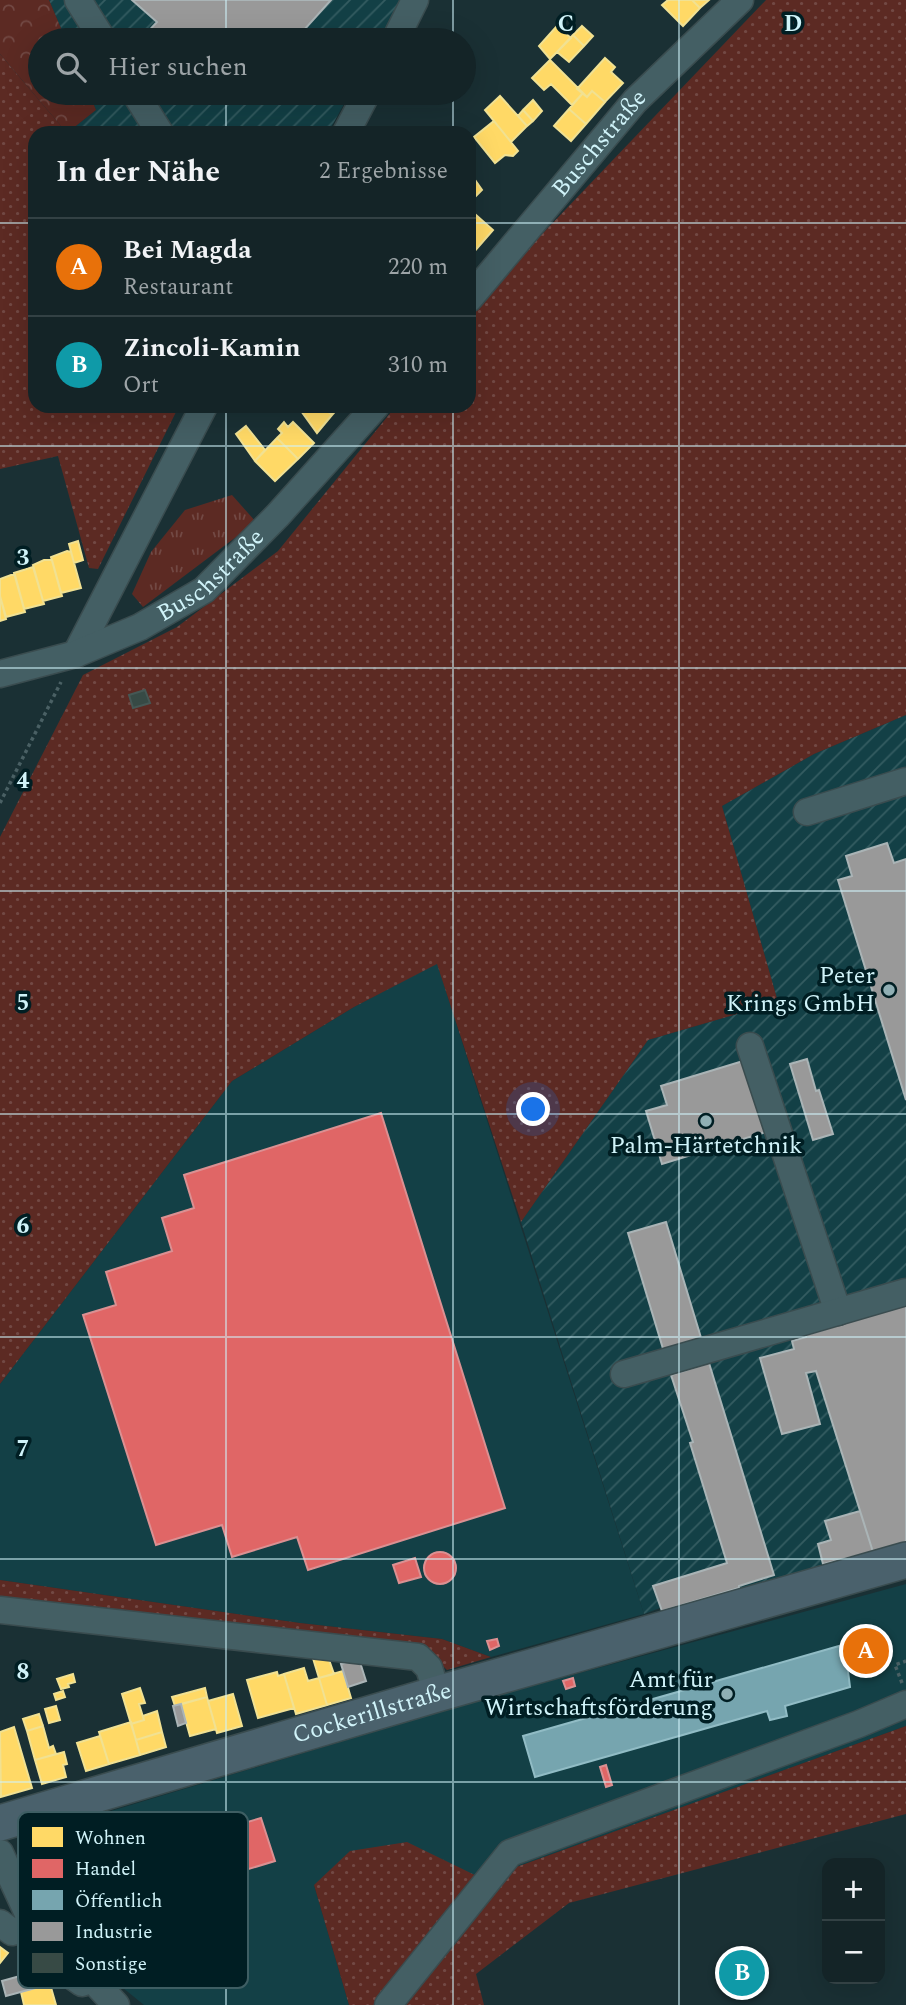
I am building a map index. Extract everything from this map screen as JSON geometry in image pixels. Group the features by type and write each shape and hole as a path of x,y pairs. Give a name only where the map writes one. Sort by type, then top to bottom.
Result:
{"main road":[{"name":"Cockerillstraße","path":"38,1812 437,1694 622,1630 906,1560"}],"street":[{"path":"78,0 96,28"},
{"path":"401,28 415,0"},
{"name":"Buschstraße","path":"476,291 635,101 740,0"},
{"path":"142,105 156,126"},
{"path":"350,126 361,105"},
{"path":"76,654 200,413"},
{"name":"Buschstraße","path":"0,674 76,654 140,627 204,590 278,516 370,413"},
{"path":"807,812 906,780"},
{"path":"750,1046 838,1311"},
{"path":"624,1374 906,1292"},
{"path":"0,1610 418,1657 429,1668 437,1694"},
{"path":"388,2005 510,1853 904,1695"},
{"path":"0,1853 18,1881"},
{"path":"0,1923 12,1931 18,1929"},
{"path":"100,1988 115,2005"}],"path":[{"path":"0,803 76,654"},
{"path":"904,1695 895,1665 906,1661"}],"shaded area":[{"path":"49,0 402,0 386,28 61,28"},
{"path":"94,105 343,105 332,126 76,126 96,110"},
{"path":"906,715 906,1546 663,1616 660,1608 644,1614 521,1222 648,1040 778,1002 722,806 814,754"},
{"path":"437,963 644,1614 491,1657 442,1639 300,1623 0,1580 0,1384 232,1081 354,1007"},
{"path":"906,1584 906,1726 483,1879 314,1885 349,2005 144,2005 123,1988 248,1988 248,1812 108,1812 466,1704"}],"green space":[{"path":"0,0 49,0 61,28 28,28 28,87 0,54"},
{"path":"766,0 906,0 906,715 814,754 722,806 778,1002 648,1040 521,1222 437,964 354,1007 232,1081 0,1384 0,837 83,675 177,627 278,551 390,413 476,413 476,307 500,278"},
{"path":"0,54 28,87 28,105 43,105 61,126 28,126 28,413 176,413 98,569 89,568 58,456 0,469"},
{"path":"43,105 94,105 96,110 76,126 61,126"},
{"path":"232,495 256,522 143,607 132,594 151,552 185,510"},
{"path":"0,1580 300,1623 442,1639 491,1657 447,1670 426,1650 0,1603"},
{"path":"906,1726 906,1814 569,1903 476,1974 484,2005 349,2005 314,1885 350,1851 407,1842 483,1879"}],"building: Wohnen":[{"path":"668,0 692,0 700,8 683,26 662,5"},
{"path":"692,0 709,0 700,8"},
{"path":"557,26 571,38 550,59 539,46"},
{"path":"582,26 593,36 584,46 573,35"},
{"path":"573,35 584,46 569,62 557,52"},
{"path":"605,58 615,67 611,72 623,83 605,102 592,91 587,97 577,89"},
{"path":"550,60 583,93 572,105 551,84 544,90 532,78"},
{"path":"592,91 605,102 586,124 569,109 583,93 587,97"},
{"path":"500,96 527,126 511,142 485,110"},
{"path":"533,100 542,111 533,121 523,110"},
{"path":"569,109 586,124 571,141 554,126"},
{"path":"523,110 533,121 527,126 518,116"},
{"path":"494,121 518,151 513,156 505,155 495,163 476,139 476,135"},
{"path":"476,181 482,190 476,196"},
{"path":"476,215 493,230 476,250"},
{"path":"303,413 332,415 317,433"},
{"path":"284,422 288,427 293,422 314,443 298,459 277,438 282,433 278,429"},
{"path":"246,426 265,450 255,461 236,434"},
{"path":"277,438 298,459 275,481 255,461"},
{"path":"78,541 83,560 74,563 69,544"},
{"path":"71,552 81,588 61,593 51,557"},
{"path":"52,560 62,596 43,601 33,565"},
{"path":"33,567 44,604 24,609 14,573"},
{"path":"15,575 25,612 6,617 0,596 0,579"},
{"path":"0,596 6,619 0,621"},
{"path":"312,1655 328,1657 334,1674 319,1678"},
{"path":"304,1668 308,1681 319,1678 327,1705 296,1714 284,1674"},
{"path":"343,1671 351,1698 327,1705 319,1678"},
{"path":"277,1672 278,1676 284,1674 294,1708 258,1718 247,1680"},
{"path":"73,1674 75,1682 61,1689 57,1679"},
{"path":"140,1688 145,1703 139,1704 144,1720 131,1724 122,1694"},
{"path":"205,1688 207,1697 175,1706 172,1697"},
{"path":"63,1691 65,1697 56,1700 54,1694"},
{"path":"233,1694 242,1726 217,1733 208,1701"},
{"path":"207,1697 216,1729 190,1736 181,1704"},
{"path":"56,1706 60,1720 49,1723 45,1709"},
{"path":"157,1711 162,1732 136,1740 131,1724 144,1720 143,1716"},
{"path":"39,1714 43,1726 27,1731 23,1719"},
{"path":"131,1722 140,1755 109,1764 99,1732"},
{"path":"43,1726 49,1748 53,1746 56,1754 35,1760 27,1731"},
{"path":"14,1727 32,1788 1,1797 0,1732"},
{"path":"162,1732 166,1747 140,1755 136,1740"},
{"path":"100,1736 109,1764 86,1771 77,1743"},
{"path":"64,1752 66,1777 42,1784 35,1760"},
{"path":"0,1947 8,1953 0,1963"},
{"path":"51,1988 56,2005 24,2005 21,1992"}],"building: Handel":[{"path":"381,1113 505,1508 308,1570 297,1537 232,1557 222,1525 156,1545 83,1315 116,1305 106,1272 172,1251 162,1218 194,1208 184,1175"},
{"path":"440,1552 451,1557 456,1568 451,1579 440,1584 429,1579 424,1568 429,1557"},
{"path":"415,1558 421,1577 399,1583 393,1565"},
{"path":"497,1639 499,1646 490,1650 487,1641"},
{"path":"573,1678 575,1686 566,1689 563,1681"},
{"path":"606,1765 612,1785 606,1787 600,1767"},
{"path":"261,1818 275,1861 248,1869 248,1822"}],"building: Öffentlich":[{"path":"839,1646 847,1663 850,1687 785,1706 787,1716 770,1720 767,1711 535,1777 523,1736"}],"building: Industrie":[{"path":"132,0 331,0 306,28 151,28 157,22"},
{"name":"Peter Krings GmbH","path":"887,843 894,863 906,859 906,1100 838,880 852,876 846,856"},
{"path":"807,1059 833,1134 813,1140 790,1064"},
{"name":"Palm-Härtetchnik","path":"743,1061 766,1132 662,1164 646,1111 667,1105 661,1086"},
{"path":"666,1222 702,1341 664,1352 628,1233"},
{"path":"906,1304 906,1542 873,1552 816,1371 806,1373 820,1424 782,1434 760,1358 794,1349 792,1341 806,1335"},
{"path":"709,1363 774,1575 662,1611 653,1586 727,1563 671,1375"},
{"path":"860,1511 873,1552 823,1564 818,1544 831,1540 825,1521"},
{"path":"359,1659 366,1681 348,1687 341,1664"},
{"path":"181,1704 186,1723 178,1726 173,1706"},
{"path":"18,1976 18,1988 35,1988 6,1996 2,1981"}],"building: Sonstige":[{"path":"145,690 150,703 133,708 129,695"}],"place":[{"name":"Peter Krings GmbH","path":"889,990"},
{"name":"Palm-Härtetchnik","path":"706,1121"},
{"name":"Bei Magda","path":"866,1651"},
{"name":"Amt für Wirtschaftsförderung","path":"727,1694"},
{"name":"Zincoli-Kamin","path":"742,1973"}]}
